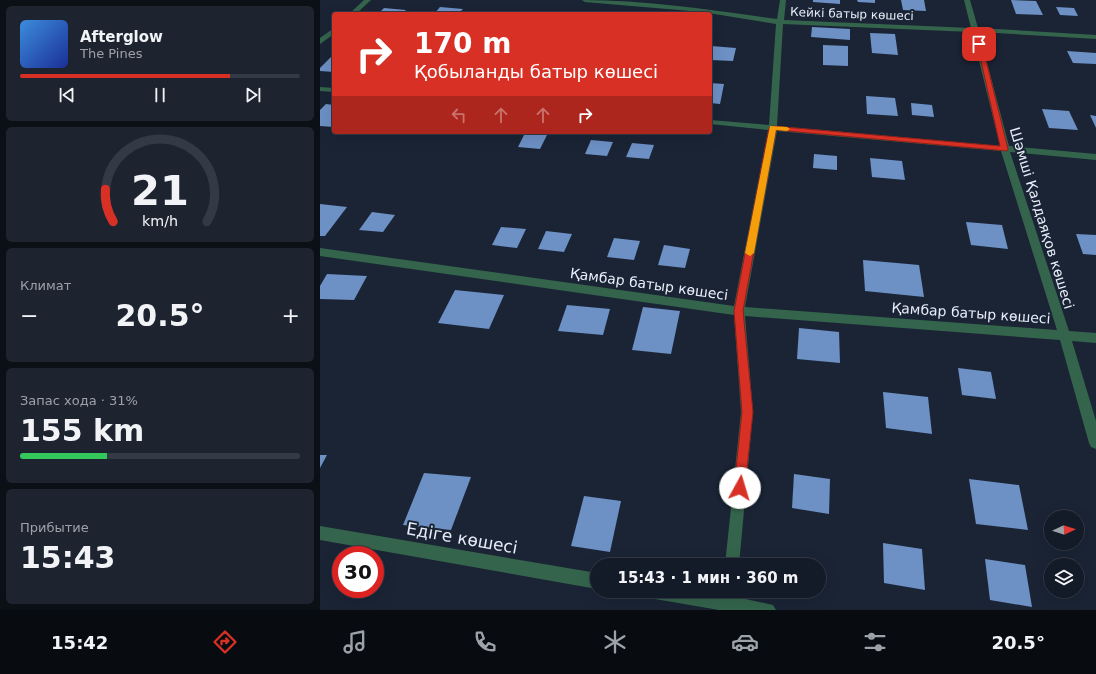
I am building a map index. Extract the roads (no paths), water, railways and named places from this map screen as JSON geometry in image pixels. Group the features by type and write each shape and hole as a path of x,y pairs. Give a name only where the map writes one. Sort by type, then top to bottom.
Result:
{"street":[{"path":"354,12 368,0"},
{"name":"Кейкі батыр көшесі","path":"585,0 702,10 780,22 975,30 1096,37"},
{"path":"733,558 747,412 739,311 773,128 780,22 783,0"},
{"name":"Шәмші Қалдаяқов көшесі","path":"967,0 1005,149 1064,334 1096,443"},
{"path":"320,42 332,32"},
{"path":"320,89 332,90"},
{"path":"712,122 1096,158"},
{"name":"Қамбар батыр көшесі","path":"320,252 739,311 1064,334 1096,338"},
{"name":"Едіге көшесі","path":"320,533 590,580"},
{"path":"701,598 768,610"}]}
